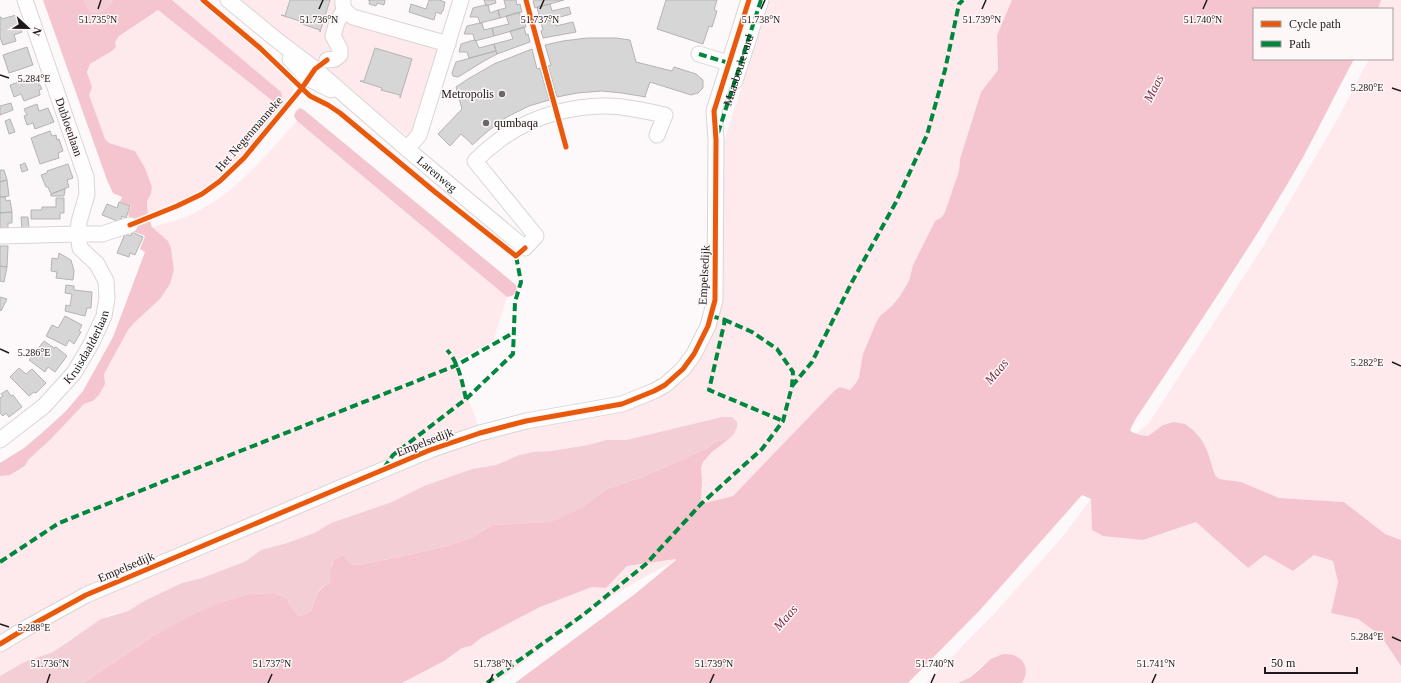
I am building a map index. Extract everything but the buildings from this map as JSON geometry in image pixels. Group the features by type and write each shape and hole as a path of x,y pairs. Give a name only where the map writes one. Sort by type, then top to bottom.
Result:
{"street":[{"name":"Dubloenlaan","path":"25,0 86,178 87,194 78,222 78,234"},
{"name":"Larenweg","path":"228,0 278,41 292,62 309,79 349,100 525,248 536,236 475,161 498,140 526,124 556,112 592,106 622,107 665,115 657,135"},
{"path":"407,149 419,135 462,0"},
{"name":"Maasboulevard","path":"716,177 716,140 749,0"},
{"name":"Maasboulevard","path":"734,65 761,0"},
{"path":"344,5 353,17 448,44"},
{"path":"327,60 335,59 340,55 340,49 333,36 344,5"},
{"path":"699,54 734,65"},
{"name":"Empelsedijk","path":"0,644 28,626 86,595 430,450 480,432 526,421 622,404 665,385 683,369 694,354 711,316 714,300 716,256 716,177"},
{"path":"0,236 102,234 130,225"},
{"name":"Kruisdaalderlaan","path":"0,440 44,406 74,373 91,344 104,316 107,298 106,281 97,264 80,248 78,234"}],"shaded area":[{"path":"84,0 113,0 103,11 94,14 90,13"},
{"path":"172,0 199,0 268,58 293,85 294,89 292,95 260,135 225,172 212,183 192,196 148,215 147,201 151,194 152,187 145,168 135,151 109,143 105,139 88,92 87,83 90,64 112,51 119,36 158,10 273,101 280,92"},
{"path":"239,0 336,0 438,46 441,53 414,134 408,137"},
{"path":"770,0 1012,0 997,35 998,70 981,92 960,159 959,171 945,212 942,217 935,221 913,265 909,281 900,296 881,316 856,383 850,390 840,387 835,390 733,496 701,504 701,468 703,462 712,452 734,434 722,417 626,440 606,440 588,445 519,455 496,465 472,469 424,486 392,502 331,523 314,533 287,543 261,550 246,561 202,578 182,583 146,600 128,611 109,615 53,652 24,662 0,676 0,650 51,618 367,481 497,432 632,406 707,341 722,148"},
{"path":"1381,0 1401,0 1401,540 1385,534 1344,502 1279,498 1241,482 1219,479 1215,475 1207,450 1194,431 1174,422 1163,425 1148,436 1134,433 1137,433 1149,423 1264,245 1337,120 1368,60 1393,60 1393,8 1378,8"},
{"path":"297,121 507,297 493,341 454,362 479,427 0,640 0,476 10,475 25,467 29,459 50,440 84,404 93,401 105,384 104,374 128,330 160,299 170,284 174,270 171,248 168,241 152,227 193,214 213,203 251,171"},
{"path":"722,417 732,417 737,422 737,427 734,434 730,438 714,442 709,447 688,457 642,477 607,489 582,507 562,518 548,522 492,525 473,537 447,546 359,565 351,564 346,558 332,563 329,583 318,592 311,611 302,616 297,615 286,598 275,593 250,594 224,601 155,635 83,683 0,683 0,676 24,662 53,652 101,619 128,611 146,600 182,583 202,578 246,561 261,550 287,543 314,533 331,523 392,502 424,486 472,469 496,465 519,455 588,445 606,440 626,440"},
{"path":"1091,499 1092,530 1143,540 1196,522 1248,568 1265,555 1293,571 1314,555 1333,561 1338,582 1331,613 1358,619 1381,636 1401,666 1401,683 1022,683 1024,679 1025,663 1019,658 1009,654 981,666 971,677 958,683 926,683 994,614 1064,535"},
{"path":"677,559 615,594 495,683 402,683 444,661 462,648 471,646 481,638 540,607 592,587 606,588 627,566"}],"water":[{"path":"43,0 84,0 90,12 97,13 109,6 113,0 172,0 281,92 282,96 278,101 274,102 158,10 119,36 115,42 116,47 112,51 90,64 87,72 92,87 89,95 105,139 109,143 135,151 145,168 152,187 151,194 147,201 148,215 152,227 168,241 171,248 174,270 170,284 160,299 128,330 104,374 105,384 99,395 93,401 84,404 50,440 29,459 25,466 10,475 0,476 0,463 24,448 43,432 66,411 83,391 113,337 145,252 140,249 145,236 135,232 128,214 131,206 120,202 122,197 113,193 107,180"},
{"name":"Maas","path":"1012,0 1381,0 1378,8 1253,8 1253,60 1353,60 1302,159 1282,193 1130,430 1140,435 1148,436 1163,425 1174,422 1185,424 1201,439 1207,450 1215,475 1219,479 1241,482 1279,498 1344,502 1385,534 1401,540 1401,666 1381,636 1358,619 1331,613 1338,582 1333,561 1314,555 1293,571 1265,555 1248,568 1196,522 1143,540 1103,536 1092,530 1091,499 1082,495 980,610 908,683 515,683 635,594 676,559 627,566 606,588 592,587 540,607 481,638 471,646 462,648 444,661 402,683 83,683 155,635 224,601 250,594 275,593 286,598 297,615 302,616 311,611 318,592 329,583 334,561 342,556 351,564 359,565 447,546 473,537 492,525 548,522 561,518 582,507 607,489 642,477 688,457 709,447 714,442 730,438 712,452 703,462 701,468 701,504 733,496 835,390 840,387 850,390 856,383 859,377 863,354 876,323 880,316 892,306 900,296 909,281 913,265 935,221 942,217 945,212 959,171 960,159 981,92 998,70 997,35"},
{"path":"300,108 516,285 517,292 512,296 507,297 297,121 294,116 296,111"},
{"path":"1003,654 1009,654 1020,658 1023,662 1026,671 1022,683 958,683 971,677 991,659"}],"marked path":[{"path":"718,133 761,0"},
{"path":"792,386 812,362 852,282 896,202 927,135 945,70 959,4 963,0"},
{"path":"699,54 732,64"},
{"path":"466,399 513,354 515,302 521,282 516,256"},
{"path":"711,316 725,320 709,390 783,421"},
{"path":"487,683 583,615 646,564 701,504 762,449 783,421 792,386 793,372 777,349 752,332 725,320"},
{"path":"0,562 59,523 457,365 513,333"},
{"path":"384,468 393,455 466,399 457,367 447,350"}],"cycle path":[{"path":"203,0 260,48 310,96 340,113 435,192 516,256 525,248"},
{"path":"526,0 566,147"},
{"path":"0,644 86,595 430,450 480,433 526,421 622,404 665,385 683,369 694,354 708,326 715,300 716,140 714,111 749,0"},
{"name":"Het Negenmanneke","path":"130,225 202,194 220,181 244,158 302,88 315,69 327,60"}],"place":[{"name":"Metropolis","path":"502,94"},
{"name":"qumbaqa","path":"486,123"}]}
